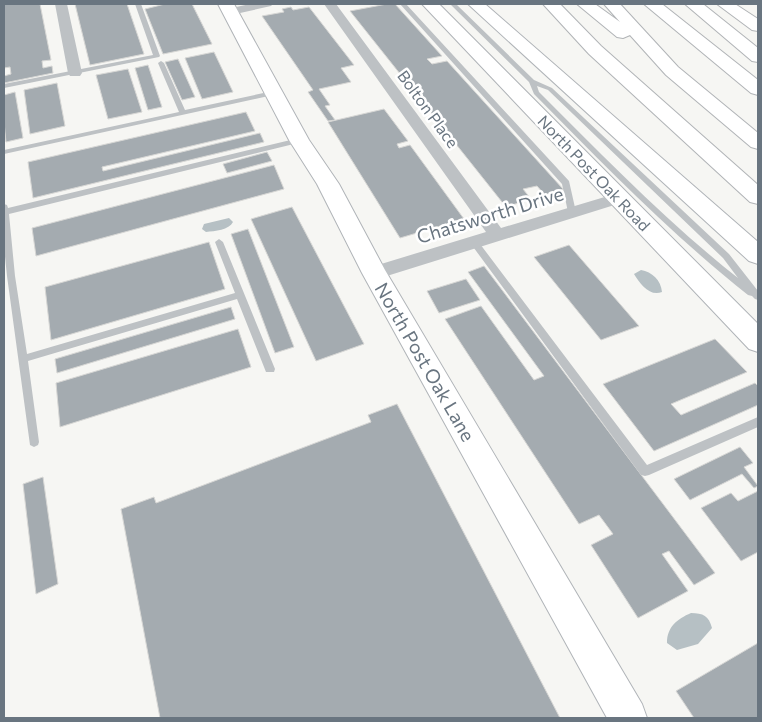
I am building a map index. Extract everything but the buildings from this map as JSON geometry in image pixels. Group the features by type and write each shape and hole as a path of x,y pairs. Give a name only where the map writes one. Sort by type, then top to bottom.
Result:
{"main road":[{"name":"North Post Oak Road","path":"430,4 758,341"},
{"path":"476,4 758,255"},
{"path":"550,4 595,50 758,197"},
{"path":"693,4 758,57"},
{"path":"725,4 758,26"},
{"path":"654,5 758,89"},
{"name":"North Post Oak Lane","path":"228,7 300,140 328,184 374,273 628,718"},
{"path":"615,7 672,71"},
{"path":"591,8 672,71 758,143"}],"street":[{"path":"61,4 75,73"},
{"path":"228,7 268,4"},
{"name":"Bolton Place","path":"330,4 498,235"},
{"name":"Chatsworth Drive","path":"374,273 618,198"}],"lane":[{"path":"4,86 157,56 138,4"},
{"path":"403,4 566,183 572,212"},
{"path":"453,4 532,81 550,89 726,256 758,298"},
{"path":"161,63 183,113"},
{"path":"532,81 536,93 608,164 711,262 758,298"},
{"path":"4,152 274,93"},
{"path":"4,212 300,140"},
{"path":"4,206 34,442"},
{"path":"219,242 239,296 270,369"},
{"path":"474,242 645,471 758,422"},
{"path":"22,359 239,296"}],"shaded area":[{"path":"229,218 233,222 225,228 206,232 202,229 204,224"},
{"path":"641,270 655,277 660,284 662,292 653,293 642,285 634,274"},
{"path":"691,613 705,616 712,628 698,644 677,650 667,643 667,637 677,621"}]}
